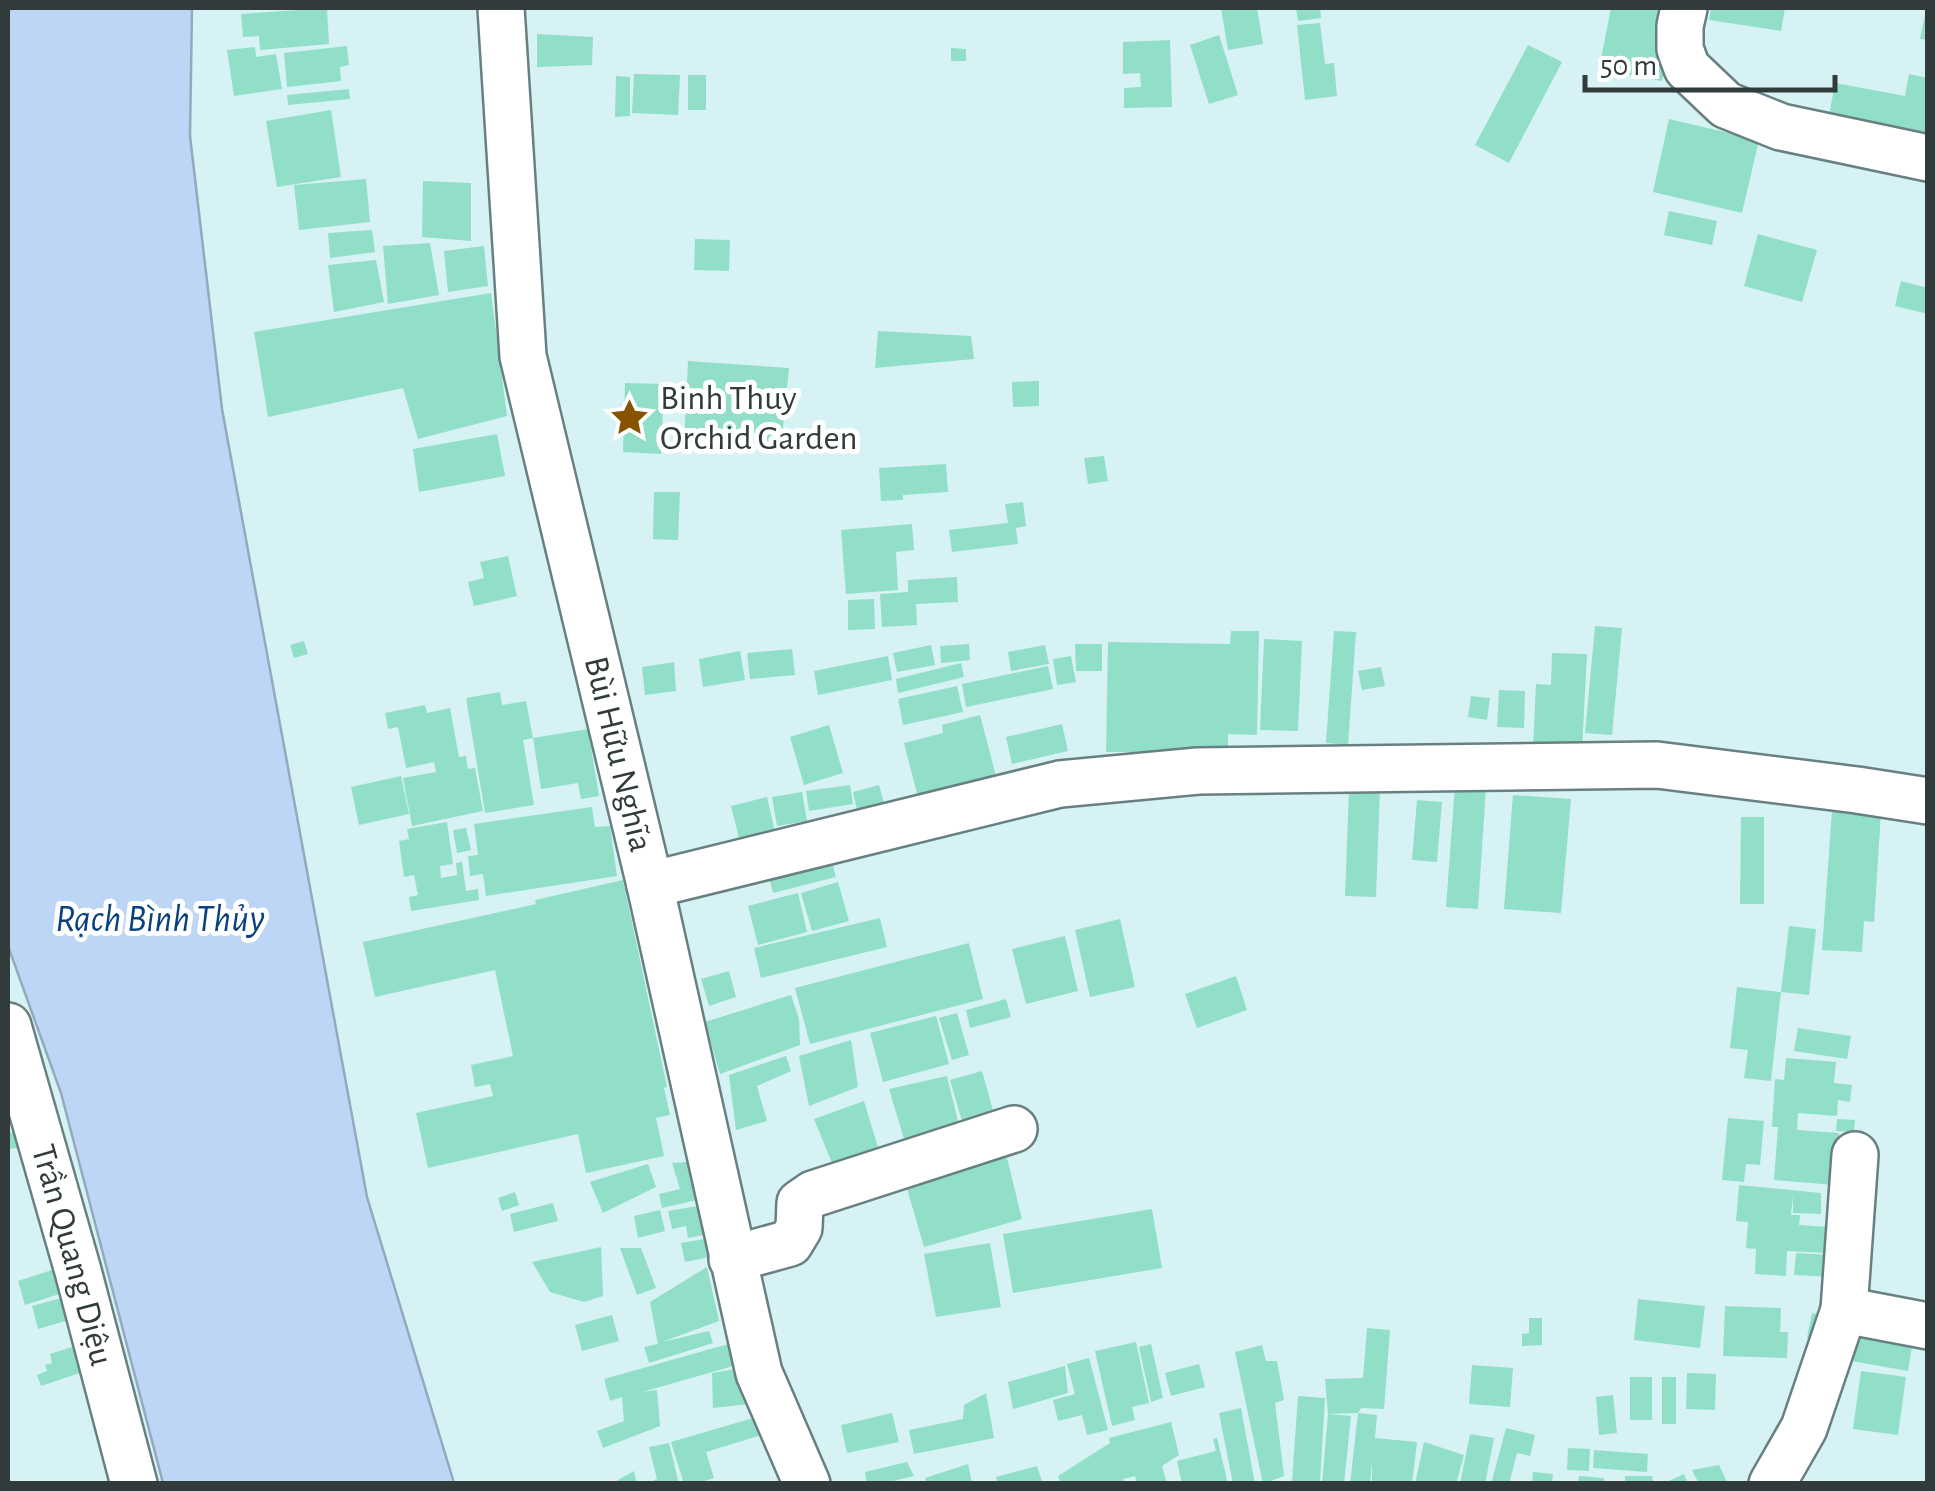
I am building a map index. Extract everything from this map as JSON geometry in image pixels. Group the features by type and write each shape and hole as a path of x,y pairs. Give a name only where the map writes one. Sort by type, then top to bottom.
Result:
{"street":[{"name":"Bùi Hữu Nghĩa","path":"501,8 523,356 650,885 759,1373 807,1484"},
{"path":"1684,8 1680,49 1687,68 1726,105 1780,128 1928,158"},
{"path":"650,885 1060,784 1198,771 1657,765 1928,802"},
{"name":"Trần Quang Diệu","path":"8,1026 134,1484"},
{"path":"732,1259 790,1244 799,1228 800,1203 813,1194 1014,1128"},
{"path":"1772,1484 1804,1428 1844,1310 1854,1155"},
{"path":"1844,1310 1928,1326"}],"water":[{"name":"Rạch Bình Thủy","path":"8,8 192,8 190,136 222,409 367,1197 454,1483 163,1483 61,1093 8,946"}],"building":[{"path":"327,8 329,44 260,50 259,36 243,37 241,14"},
{"path":"1221,8 1257,8 1263,44 1228,50"},
{"path":"1296,8 1320,8 1321,18 1298,21"},
{"path":"1611,8 1677,8 1662,81 1599,69"},
{"path":"1711,8 1785,8 1781,31 1709,20"},
{"path":"1928,10 1928,40 1920,39"},
{"path":"1320,23 1325,64 1334,63 1337,96 1305,100 1297,25"},
{"path":"537,34 593,37 592,65 537,67"},
{"path":"1219,35 1238,95 1209,104 1190,45"},
{"path":"1170,40 1172,107 1124,108 1124,88 1141,87 1140,73 1123,74 1123,42"},
{"path":"1528,45 1562,62 1509,163 1475,145"},
{"path":"347,46 349,65 340,67 341,81 287,87 284,53"},
{"path":"255,47 256,57 276,54 282,89 234,96 227,50"},
{"path":"951,48 966,49 966,61 951,61"},
{"path":"634,74 680,75 678,115 632,113"},
{"path":"1909,74 1928,78 1928,140 1828,121 1835,83 1905,96"},
{"path":"688,75 706,75 706,110 688,110"},
{"path":"616,76 630,77 630,116 615,117"},
{"path":"349,89 350,99 288,105 287,95"},
{"path":"331,110 341,177 277,187 266,121"},
{"path":"1669,119 1759,140 1742,213 1653,192"},
{"path":"366,179 370,222 299,230 294,185"},
{"path":"423,181 471,183 471,241 422,237"},
{"path":"1669,211 1717,221 1712,245 1664,235"},
{"path":"372,230 375,252 330,258 328,233"},
{"path":"1758,234 1817,250 1802,302 1744,286"},
{"path":"695,239 730,240 729,271 694,270"},
{"path":"430,243 439,295 388,304 383,246"},
{"path":"484,246 488,286 448,292 444,251"},
{"path":"376,260 384,302 334,312 328,265"},
{"path":"1901,281 1928,288 1928,314 1895,306"},
{"path":"491,293 507,416 418,439 403,388 268,417 254,332"},
{"path":"878,331 971,336 974,359 875,368"},
{"path":"688,361 789,368 781,446 684,444"},
{"path":"1039,381 1039,406 1013,407 1012,382"},
{"path":"625,383 664,384 661,454 623,452"},
{"path":"497,434 505,476 419,492 413,449"},
{"path":"1104,456 1108,481 1088,484 1084,458"},
{"path":"946,464 948,492 903,495 903,500 881,501 879,468"},
{"path":"654,492 680,492 678,540 653,539"},
{"path":"1023,502 1026,526 1016,528 1018,544 952,552 949,530 1008,523 1005,504"},
{"path":"912,524 914,550 896,552 898,590 846,594 841,530"},
{"path":"508,556 517,596 474,606 468,582 484,578 480,562"},
{"path":"957,577 958,602 916,604 917,625 882,627 880,594 908,592 908,580"},
{"path":"874,599 875,629 848,630 848,600"},
{"path":"1595,626 1622,628 1612,735 1585,733"},
{"path":"1231,631 1259,631 1257,735 1228,734 1228,752 1137,764 1138,752 1106,752 1108,642 1230,644"},
{"path":"1334,631 1356,632 1348,745 1326,743"},
{"path":"1264,639 1302,641 1298,731 1260,730"},
{"path":"304,641 308,654 294,658 290,645"},
{"path":"969,644 970,660 941,663 940,646"},
{"path":"1075,644 1102,644 1102,671 1076,671"},
{"path":"931,645 935,665 897,672 893,653"},
{"path":"1045,645 1049,664 1011,671 1008,652"},
{"path":"792,649 795,675 750,679 747,653"},
{"path":"740,651 745,680 703,687 699,659"},
{"path":"1552,653 1587,654 1582,750 1533,748 1536,684 1551,685"},
{"path":"888,656 892,680 818,695 814,671"},
{"path":"1071,656 1076,682 1057,685 1053,659"},
{"path":"674,662 676,691 645,695 642,667"},
{"path":"961,663 964,677 898,693 896,679"},
{"path":"1048,666 1053,689 966,707 962,684"},
{"path":"1381,667 1385,686 1362,690 1358,671"},
{"path":"957,686 963,712 903,725 898,699"},
{"path":"1499,690 1525,691 1524,728 1497,727"},
{"path":"500,692 502,705 526,701 533,738 523,740 534,805 485,813 466,698"},
{"path":"1471,696 1490,698 1487,720 1468,717"},
{"path":"425,705 427,713 450,708 459,757 466,756 468,769 475,768 483,811 412,826 403,778 436,772 434,762 406,768 398,727 388,729 385,713"},
{"path":"980,715 997,780 919,801 904,743 943,733 942,725"},
{"path":"1062,724 1068,751 1012,764 1006,737"},
{"path":"829,725 843,773 804,785 790,737"},
{"path":"588,729 599,796 581,799 578,783 541,789 533,738"},
{"path":"401,776 409,814 359,825 351,787"},
{"path":"850,785 853,804 809,811 806,791"},
{"path":"879,785 884,803 857,810 853,792"},
{"path":"1455,785 1486,787 1478,909 1446,907"},
{"path":"1349,788 1380,789 1376,897 1345,896"},
{"path":"802,792 807,821 777,826 772,797"},
{"path":"1513,795 1571,799 1561,913 1504,909"},
{"path":"767,797 779,849 744,858 731,806"},
{"path":"1417,800 1442,802 1437,862 1412,860"},
{"path":"592,807 595,827 610,826 617,876 486,896 483,874 470,876 468,856 478,855 474,824"},
{"path":"1832,810 1881,813 1874,922 1864,921 1862,952 1822,950"},
{"path":"1741,817 1764,817 1764,904 1740,904"},
{"path":"447,822 453,864 440,866 441,878 457,875 456,863 462,862 466,891 478,889 479,900 411,911 409,897 418,895 414,875 404,877 399,841 409,839 407,829"},
{"path":"466,828 471,850 457,853 453,830"},
{"path":"828,846 836,877 773,893 765,862"},
{"path":"623,880 667,1087 664,1088 670,1115 656,1118 664,1156 586,1173 578,1134 428,1168 416,1113 493,1096 490,1084 475,1087 471,1065 513,1056 495,970 375,997 363,942 536,904 535,900"},
{"path":"838,882 849,921 812,931 801,893"},
{"path":"798,893 807,932 758,945 748,906"},
{"path":"880,918 887,947 761,978 754,948"},
{"path":"1120,919 1135,987 1090,997 1075,930"},
{"path":"1789,926 1816,929 1809,995 1781,992"},
{"path":"1065,936 1078,991 1026,1004 1012,949"},
{"path":"969,943 983,999 810,1044 795,988"},
{"path":"729,971 736,997 709,1006 701,979"},
{"path":"1236,976 1247,1010 1197,1028 1185,994"},
{"path":"1737,987 1781,992 1771,1081 1744,1078 1748,1050 1730,1048"},
{"path":"791,995 799,1019 800,1045 720,1074 705,1022"},
{"path":"1006,999 1011,1017 970,1028 966,1010"},
{"path":"957,1013 969,1055 952,1060 939,1018"},
{"path":"936,1016 949,1064 883,1082 870,1033"},
{"path":"1798,1028 1851,1036 1847,1059 1794,1051"},
{"path":"851,1040 858,1087 809,1106 799,1056"},
{"path":"786,1056 791,1071 757,1086 767,1121 736,1130 729,1075"},
{"path":"1786,1058 1836,1062 1834,1083 1852,1085 1850,1102 1838,1100 1837,1116 1798,1113 1797,1130 1839,1133 1834,1185 1774,1180 1778,1127 1772,1127 1775,1079 1784,1080"},
{"path":"982,1071 996,1121 966,1135 950,1080"},
{"path":"947,1076 962,1138 907,1149 889,1089"},
{"path":"864,1101 879,1151 832,1163 814,1119"},
{"path":"1728,1118 1764,1121 1760,1165 1746,1164 1744,1182 1722,1180"},
{"path":"1837,1119 1855,1120 1854,1132 1836,1131"},
{"path":"29,1131 31,1147 8,1149 8,1133"},
{"path":"1007,1158 1022,1219 924,1247 903,1175"},
{"path":"688,1162 697,1200 662,1208 659,1194 680,1189 672,1163"},
{"path":"648,1164 656,1187 603,1213 590,1182"},
{"path":"1739,1185 1821,1193 1821,1214 1793,1213 1793,1196 1791,1215 1800,1215 1799,1225 1829,1227 1827,1253 1787,1251 1786,1276 1755,1274 1756,1249 1746,1248 1748,1222 1736,1221"},
{"path":"515,1192 519,1205 502,1211 498,1198"},
{"path":"553,1203 558,1221 514,1232 510,1214"},
{"path":"704,1205 709,1234 688,1238 686,1226 672,1229 668,1211"},
{"path":"1152,1209 1162,1268 1013,1293 1003,1234"},
{"path":"660,1210 665,1231 638,1238 634,1216"},
{"path":"710,1238 714,1256 685,1262 681,1243"},
{"path":"990,1243 1001,1307 936,1317 924,1254"},
{"path":"601,1247 603,1296 584,1302 550,1292 532,1262"},
{"path":"620,1248 641,1248 656,1288 637,1295"},
{"path":"1796,1253 1832,1255 1831,1277 1794,1275"},
{"path":"61,1267 69,1291 25,1305 18,1281"},
{"path":"707,1267 719,1321 662,1342 709,1331 713,1343 649,1363 644,1347 658,1344 650,1302"},
{"path":"72,1295 79,1317 38,1329 32,1306"},
{"path":"1638,1299 1705,1306 1700,1348 1634,1340"},
{"path":"1725,1306 1781,1308 1780,1332 1788,1332 1787,1358 1723,1356"},
{"path":"1812,1313 1835,1318 1830,1342 1807,1338"},
{"path":"612,1315 619,1341 582,1351 575,1325"},
{"path":"1529,1318 1542,1318 1542,1345 1522,1346 1522,1334 1529,1333"},
{"path":"1860,1318 1915,1328 1908,1371 1852,1361"},
{"path":"1367,1328 1390,1330 1384,1409 1361,1408 1358,1413 1328,1414 1325,1379 1363,1378"},
{"path":"1136,1342 1149,1403 1132,1407 1135,1420 1112,1426 1095,1351"},
{"path":"732,1343 737,1365 642,1392 657,1390 660,1426 603,1448 597,1431 624,1421 622,1397 610,1401 604,1379"},
{"path":"81,1344 89,1370 41,1386 37,1375 47,1371 45,1365 52,1363 50,1354"},
{"path":"1151,1344 1163,1398 1151,1402 1139,1347"},
{"path":"1262,1345 1266,1361 1277,1361 1284,1400 1275,1403 1284,1476 1263,1484 1235,1352"},
{"path":"1089,1358 1108,1430 1087,1435 1082,1415 1058,1421 1053,1400 1075,1394 1067,1364"},
{"path":"1199,1364 1205,1387 1171,1396 1165,1373"},
{"path":"1472,1365 1513,1368 1510,1407 1469,1404"},
{"path":"1065,1366 1068,1393 1013,1409 1008,1382"},
{"path":"747,1367 750,1404 713,1408 712,1373"},
{"path":"1861,1371 1906,1377 1898,1435 1853,1429"},
{"path":"1687,1373 1716,1374 1715,1410 1686,1409"},
{"path":"1630,1377 1652,1377 1652,1420 1630,1420"},
{"path":"1662,1377 1676,1377 1676,1424 1662,1424"},
{"path":"986,1393 994,1438 914,1454 909,1430 963,1419 964,1405"},
{"path":"1613,1395 1617,1433 1599,1435 1596,1397"},
{"path":"1298,1396 1325,1398 1320,1482 1292,1481"},
{"path":"1241,1408 1255,1484 1233,1484 1219,1413"},
{"path":"892,1413 899,1442 847,1453 841,1425"},
{"path":"1358,1413 1377,1415 1375,1438 1417,1442 1412,1484 1372,1484 1372,1462 1370,1484 1350,1484"},
{"path":"1328,1414 1351,1416 1344,1484 1322,1484"},
{"path":"760,1416 765,1434 706,1452 714,1478 684,1484 671,1442"},
{"path":"1171,1422 1179,1455 1162,1466 1167,1484 1137,1484 1135,1476 1123,1479 1124,1484 1061,1484 1058,1476 1110,1443 1109,1438"},
{"path":"1506,1428 1535,1435 1530,1456 1517,1453 1509,1484 1491,1484"},
{"path":"1470,1434 1494,1438 1485,1484 1460,1484"},
{"path":"1217,1438 1228,1484 1182,1484 1177,1461 1216,1451 1213,1439"},
{"path":"1424,1442 1464,1455 1456,1484 1415,1484"},
{"path":"669,1443 679,1484 646,1484 657,1479 649,1447"},
{"path":"1568,1448 1590,1449 1589,1471 1567,1470"},
{"path":"1594,1450 1648,1454 1647,1472 1593,1468"},
{"path":"907,1462 914,1476 867,1484 865,1472"},
{"path":"968,1464 972,1484 927,1484 925,1478"},
{"path":"1719,1465 1728,1484 1699,1484 1692,1470"},
{"path":"1037,1466 1043,1484 998,1484 996,1477"},
{"path":"634,1471 637,1484 611,1484"},
{"path":"1533,1472 1553,1474 1552,1484 1532,1484"},
{"path":"1684,1474 1688,1484 1662,1484"},
{"path":"1579,1476 1604,1478 1604,1484 1578,1484"},
{"path":"1625,1476 1652,1476 1654,1484 1625,1484"}],"place":[{"name":"Binh Thuy Orchid Garden","path":"630,418"}]}
